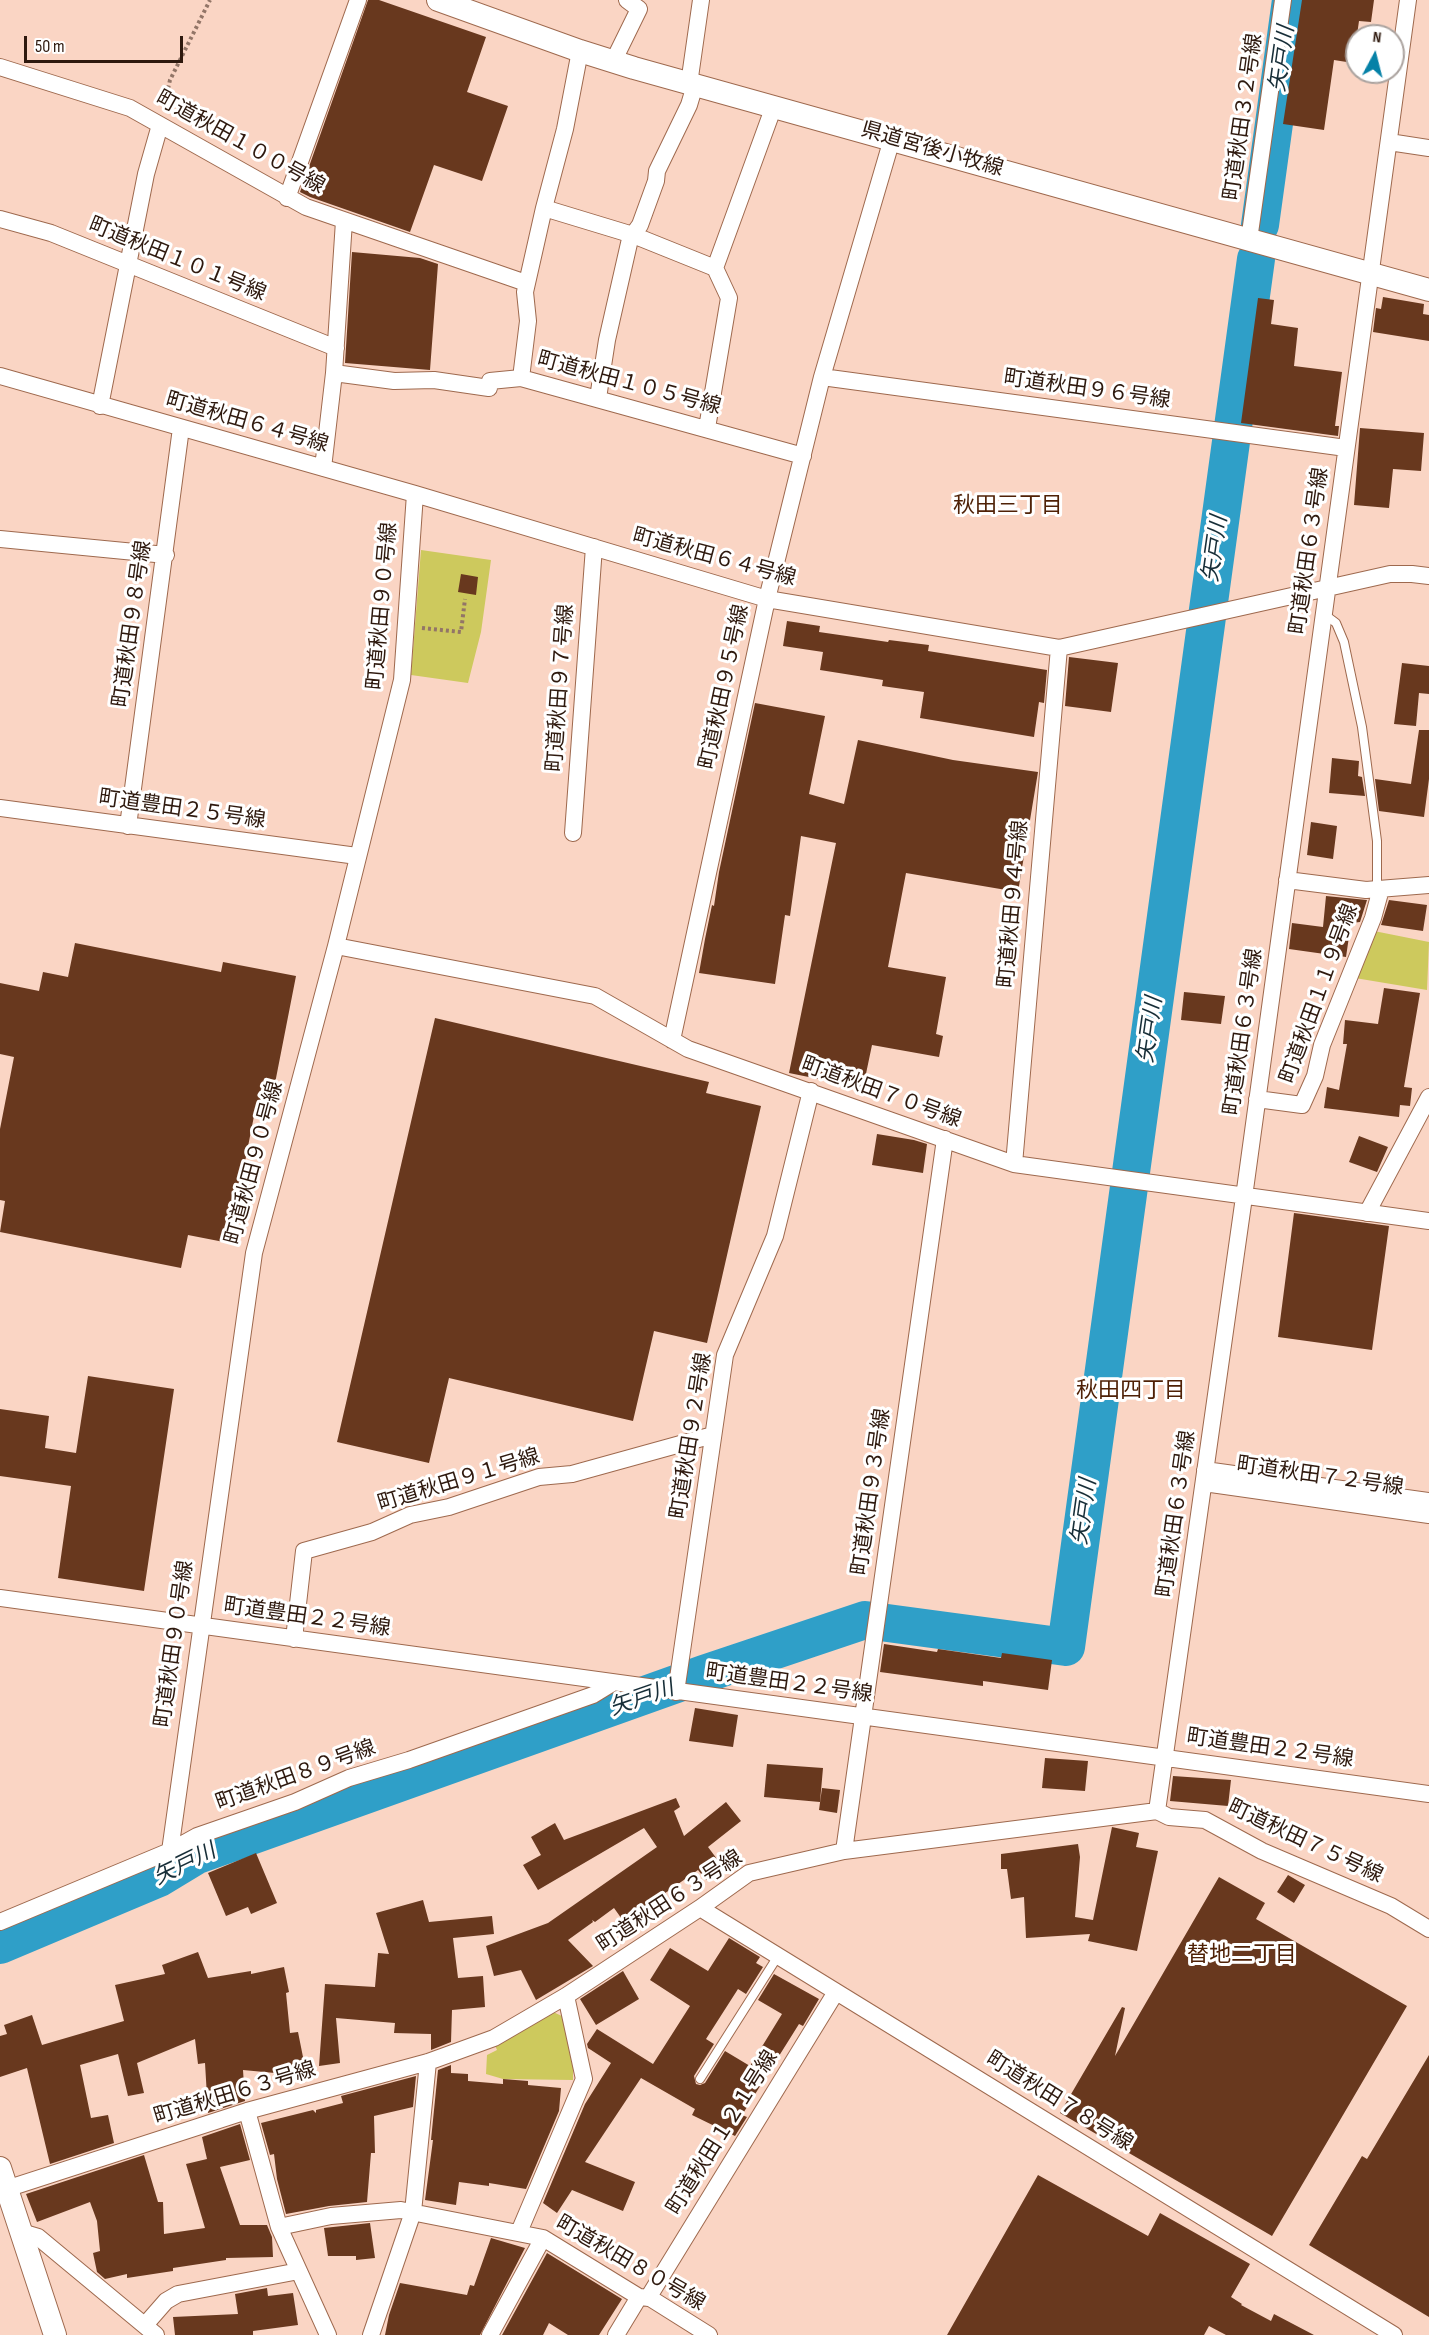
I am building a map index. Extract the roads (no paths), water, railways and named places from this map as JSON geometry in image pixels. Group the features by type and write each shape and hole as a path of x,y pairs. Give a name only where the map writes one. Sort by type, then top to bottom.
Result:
{"main road":[{"name":"県道宮後小牧線","path":"438,0 468,5 580,51 613,62 1429,290"},
{"path":"2,2183 56,2335"}],"street":[{"path":"286,198 358,0"},
{"path":"613,62 639,9 627,0"},
{"path":"598,398 630,239 640,225 656,181 657,171 688,105 701,0"},
{"name":"町道秋田３２号線","path":"1249,240 1283,0"},
{"name":"町道秋田６３号線","path":"2,2183 247,2111 428,2062 494,2038 566,1996 749,1873 844,1851 1157,1810 1244,1197 1408,0"},
{"name":"町道秋田１０５号線","path":"580,51 565,129 526,283 528,321 522,378 803,456"},
{"name":"町道秋田１００号線","path":"0,67 130,108 286,198 306,207 526,283"},
{"path":"715,268 774,106"},
{"path":"100,406 146,174 160,125"},
{"name":"町道秋田９５号線","path":"672,1040 767,599 822,377 892,139"},
{"path":"1389,142 1429,147"},
{"path":"544,208 633,235 715,268 729,298 707,428"},
{"name":"町道秋田１０１号線","path":"0,219 51,233 336,348"},
{"path":"323,468 334,373 344,221"},
{"path":"334,373 394,381 434,381 489,388 490,381 522,378"},
{"name":"町道秋田６４号線","path":"0,376 415,494 767,599 1059,648 1390,574 1429,576"},
{"name":"町道秋田９６号線","path":"822,377 1346,448"},
{"name":"町道秋田９８号線","path":"128,826 166,555 181,428"},
{"name":"町道秋田９０号線","path":"170,1851 254,1252 336,946 402,680 415,494"},
{"path":"0,539 166,555"},
{"name":"町道秋田９７号線","path":"573,832 594,548"},
{"name":"町道秋田９４号線","path":"1014,1164 1059,648"},
{"name":"町道豊田２５号線","path":"0,808 357,856"},
{"path":"1287,880 1366,890 1429,885"},
{"name":"町道秋田１１９号線","path":"1257,1099 1302,1105 1315,1076 1322,1045 1373,918 1379,889"},
{"name":"町道秋田７０号線","path":"336,946 595,996 688,1049 1014,1164 1429,1221"},
{"name":"町道秋田９２号線","path":"676,1692 725,1355 775,1236 811,1091"},
{"path":"1367,1213 1429,1097"},
{"name":"町道秋田９３号線","path":"844,1851 945,1139"},
{"name":"町道秋田９１号線","path":"294,1639 304,1551 372,1532 410,1515 449,1507 539,1476 572,1474 713,1435"},
{"path":"1205,1477 1429,1501"},
{"name":"町道秋田７２号線","path":"1205,1477 1429,1515"},
{"name":"町道豊田２２号線","path":"0,1598 611,1684 1429,1794"},
{"name":"町道秋田８９号線","path":"0,1922 170,1851 196,1836 295,1802 349,1778 409,1760 593,1695 611,1684"},
{"name":"町道秋田７５号線","path":"1157,1810 1169,1817 1205,1820 1262,1851 1391,1906 1429,1929"},
{"name":"町道秋田７８号線","path":"700,1908 1394,2335"},
{"name":"町道秋田１２１号線","path":"616,2335 644,2297 836,1992"},
{"path":"519,2232 584,2079 566,1996"},
{"path":"371,2335 413,2212 428,2062"},
{"path":"247,2111 279,2227 328,2335"},
{"name":"町道秋田８０号線","path":"279,2227 331,2216 401,2210 543,2238 709,2335"},
{"path":"21,2232 38,2237 151,2330 166,2301 178,2294 299,2271"},
{"path":"489,2335 543,2238"}],"lane":[{"path":"1324,614 1336,623 1344,642 1362,727 1377,840 1379,889"},
{"path":"699,2079 778,1956"}],"waterway":[{"name":"矢戸川","path":"1260,225 1291,0"},
{"name":"矢戸川","path":"0,1945 159,1878 197,1855 704,1674 865,1620 1066,1647 1256,259"}],"district":[{"name":"秋田三丁目","path":"1008,506"},
{"name":"秋田四丁目","path":"1131,1391"},
{"name":"替地二丁目","path":"1242,1955"}]}
